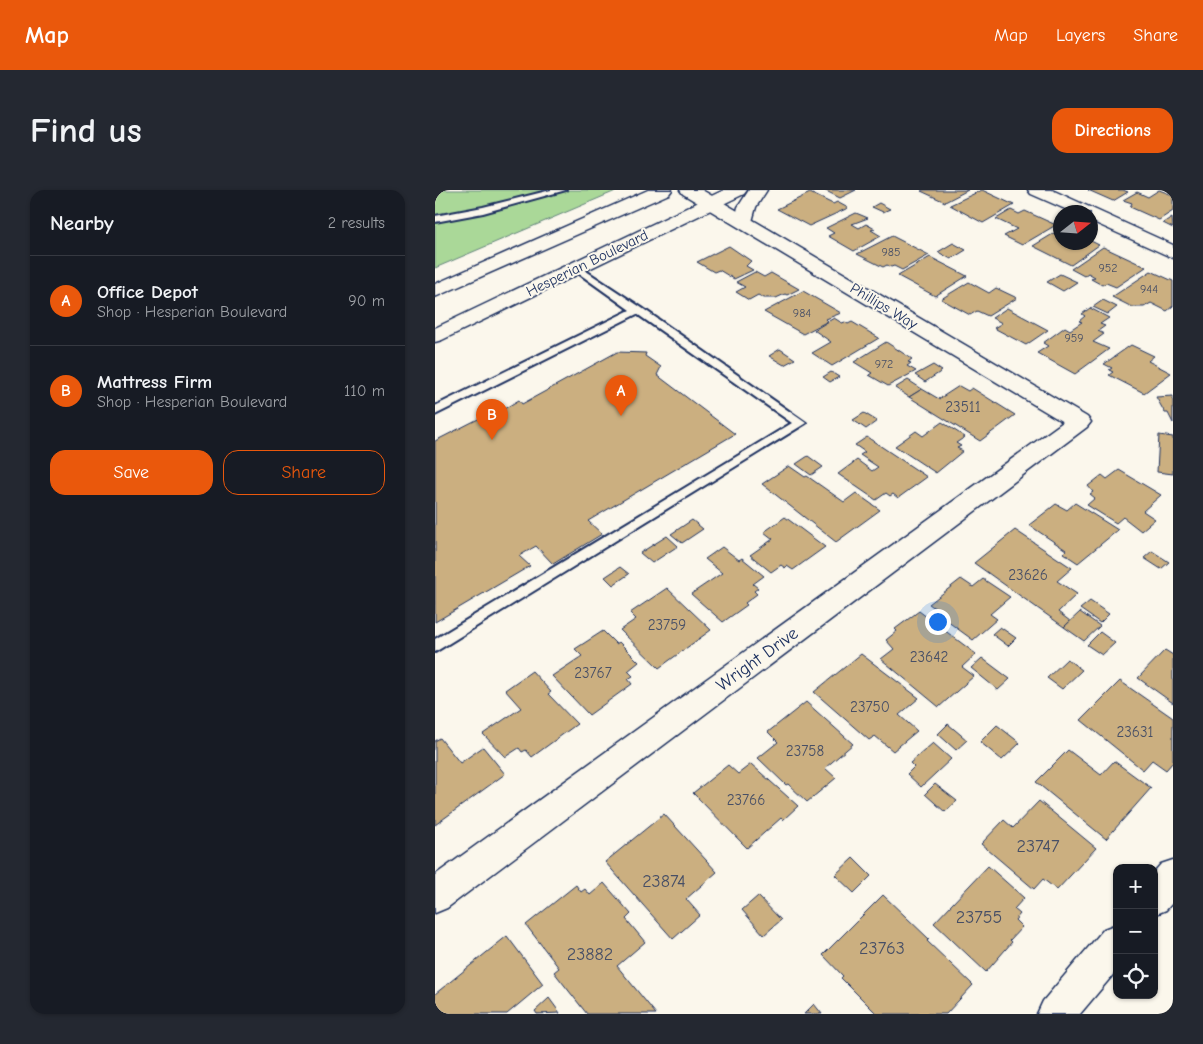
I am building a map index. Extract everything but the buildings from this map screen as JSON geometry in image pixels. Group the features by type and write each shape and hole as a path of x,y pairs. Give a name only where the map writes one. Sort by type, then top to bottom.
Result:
{"street":[{"name":"Hesperian Boulevard","path":"435,291 663,190"},
{"name":"Phillips Way","path":"689,190 1079,422"},
{"name":"Hesperian Boulevard","path":"435,336 738,190"},
{"path":"744,221 747,207 758,190"},
{"path":"1037,190 1070,205"},
{"path":"1098,217 1173,252"},
{"path":"455,327 466,302 500,280 570,246 600,219"},
{"path":"435,276 467,277"},
{"name":"Wright Drive","path":"435,896 1079,422"},
{"path":"1158,893 1173,876"},
{"path":"1055,1014 1113,947"}],"lane":[{"path":"435,219 483,210 561,190"},
{"path":"435,646 800,423 577,268"},
{"path":"435,411 637,310"}],"green space":[{"path":"435,190 618,190 435,268"}],"place":[{"name":"Office Depot","path":"621,416"},
{"name":"Mattress Firm","path":"492,440"}]}
